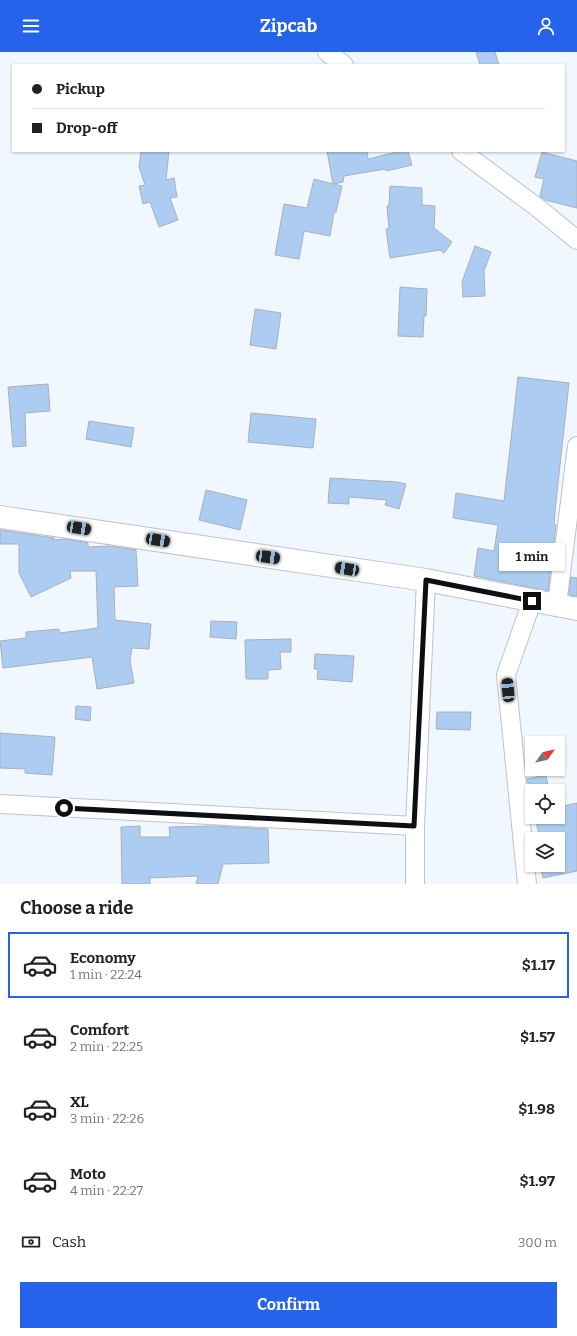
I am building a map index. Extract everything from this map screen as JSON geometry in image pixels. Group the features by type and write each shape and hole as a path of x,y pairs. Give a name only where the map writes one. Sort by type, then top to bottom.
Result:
{"main road":[{"path":"0,517 426,580 567,607"}],"street":[{"path":"327,52 343,64"},
{"path":"462,152 538,208 577,240"},
{"path":"567,607 577,446"},
{"path":"415,884 414,826 426,580"},
{"path":"527,884 506,675 532,601"},
{"path":"0,804 414,826"}],"building":[{"path":"476,52 495,52 499,64 480,64"},
{"path":"141,152 169,152 166,180 174,178 177,197 170,198 178,220 159,227 150,202 143,204 139,186 145,185 139,167"},
{"path":"327,152 367,152 368,159 397,152 408,152 412,165 386,171 385,169 344,176 343,182 334,184 342,186 336,212 334,212 330,236 304,231 299,259 275,255 284,204 307,208 314,179 333,184"},
{"path":"542,152 577,161 577,208 545,200 540,196 544,179 535,177"},
{"path":"390,186 422,188 422,205 435,206 434,228 452,242 444,253 440,250 390,258 386,229 389,229 387,206 389,206"},
{"path":"475,246 491,252 484,271 485,296 463,297 462,282"},
{"path":"400,287 427,289 426,316 424,316 423,337 398,336"},
{"path":"255,309 281,313 276,349 250,345"},
{"path":"518,377 569,383 555,511 554,525 556,525 548,591 474,576 478,548 494,551 498,525 453,518 456,493 504,501"},
{"path":"48,384 50,411 25,413 26,446 13,447 8,387"},
{"path":"251,413 316,419 313,448 248,442"},
{"path":"89,421 134,428 131,447 86,439"},
{"path":"330,478 397,482 406,484 399,509 385,505 387,500 349,497 349,504 328,503"},
{"path":"206,490 247,500 240,530 199,520"},
{"path":"0,530 54,538 54,540 67,539 88,543 88,547 110,546 136,550 138,586 114,587 115,620 151,624 149,649 132,648 130,661 134,683 97,689 92,657 3,668 0,641 26,638 26,632 59,629 60,633 98,628 96,571 70,571 71,578 31,597 19,573 19,544 0,544"},
{"path":"571,577 577,578 577,596 569,595"},
{"path":"211,621 237,622 236,639 210,637"},
{"path":"291,639 291,652 280,652 281,669 268,670 268,679 246,679 245,640"},
{"path":"315,654 354,656 352,682 317,679 318,669 314,669"},
{"path":"76,706 91,707 90,721 75,719"},
{"path":"437,712 471,712 470,730 436,729"},
{"path":"0,733 55,737 52,775 25,773 25,769 0,768"},
{"path":"546,776 548,784 528,784 527,779"},
{"path":"577,803 577,871 543,878 542,872 565,872 565,832 538,832 537,824 565,824 565,806"},
{"path":"140,826 140,837 170,837 169,827 213,826 268,829 269,863 223,864 218,884 196,884 198,876 150,878 150,884 122,884 121,827"}],"route":[{"path":"64,808 414,826 426,580 532,601"}]}
